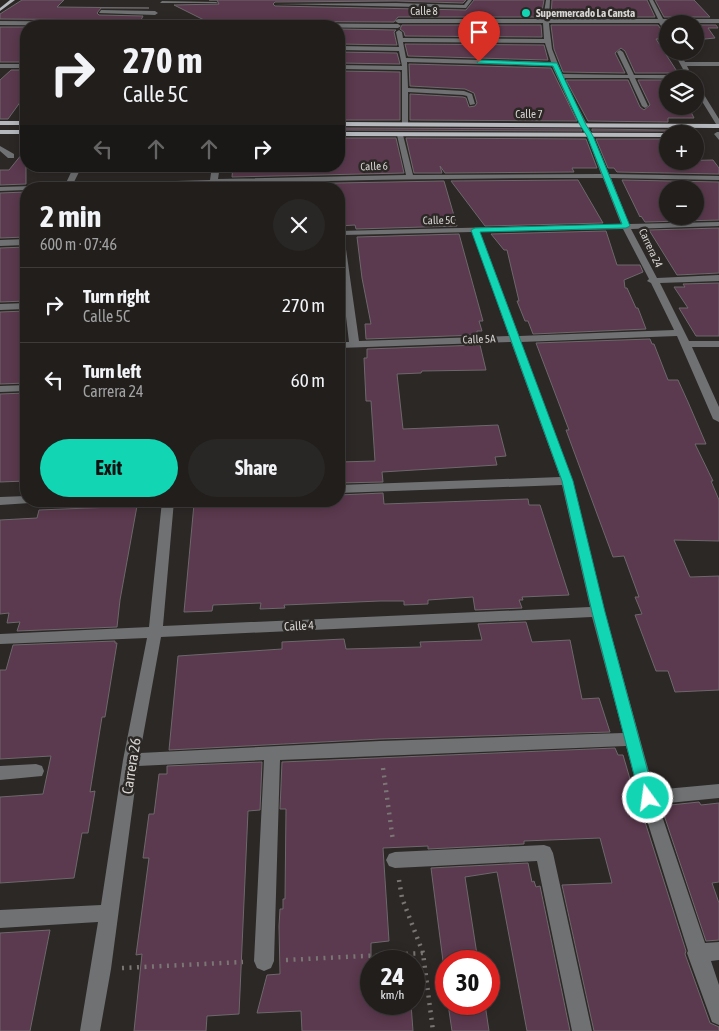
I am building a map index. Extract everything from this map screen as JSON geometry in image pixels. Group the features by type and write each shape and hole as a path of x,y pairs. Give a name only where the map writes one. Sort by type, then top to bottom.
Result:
{"main road":[{"path":"0,10 12,0"},
{"path":"0,122 20,123"},
{"name":"Calle 7","path":"345,124 583,125 718,122"},
{"path":"0,132 20,132"},
{"name":"Calle 7","path":"345,134 659,135"}],"street":[{"path":"274,11 278,2 466,7 470,0"},
{"name":"Carrera 24","path":"548,0 545,22 547,41 555,64 590,136 626,226 652,281 686,344 719,419"},
{"path":"651,0 659,18"},
{"path":"152,20 162,1 216,3"},
{"path":"396,4 405,68 405,124"},
{"path":"101,12 156,13"},
{"name":"Calle 8","path":"704,21 719,21"},
{"name":"Calle 8","path":"345,24 659,22"},
{"name":"Calle 8","path":"0,23 20,23"},
{"path":"400,40 547,41"},
{"path":"345,48 402,49"},
{"path":"620,52 646,106"},
{"path":"403,60 555,64"},
{"path":"680,60 686,70"},
{"path":"682,64 719,64"},
{"path":"0,66 20,66"},
{"path":"345,67 405,68"},
{"path":"561,76 659,77"},
{"path":"405,90 464,93 470,95 472,104"},
{"path":"704,99 718,122"},
{"path":"400,135 410,176"},
{"path":"0,148 11,156"},
{"name":"Calle 6","path":"279,182 410,176 606,174 719,178"},
{"name":"Calle 6","path":"0,189 20,188"},
{"name":"Calle 5C","path":"345,234 719,224"},
{"path":"475,230 568,481 598,612 648,798 697,953 719,1015"},
{"path":"0,243 20,242"},
{"path":"345,273 354,344"},
{"path":"652,281 719,278"},
{"path":"0,307 20,306"},
{"name":"Calle 5A","path":"345,345 515,337 680,333"},
{"path":"686,344 719,344"},
{"path":"0,388 20,388"},
{"path":"345,489 568,481"},
{"path":"0,501 20,500"},
{"name":"Carrera 26","path":"90,1031 131,760 154,633 167,507"},
{"name":"Calle 4","path":"0,639 598,612"},
{"path":"131,760 633,739"},
{"path":"264,961 272,753"},
{"path":"0,773 36,771"},
{"path":"648,798 719,792"},
{"path":"395,860 544,853 582,1031"},
{"path":"0,919 109,914"},
{"path":"697,953 719,951"}],"path":[{"path":"425,967 434,1031"}],"building":[{"path":"22,0 64,0 57,7 149,8 101,8 97,13 99,15 143,16 141,20 0,19 0,14"},
{"path":"217,0 466,0 463,3 396,1 275,2 273,4 275,6 466,10 474,0 544,0 541,17 398,17 394,22 204,20 174,5 219,4"},
{"path":"552,0 647,0 655,17 551,17"},
{"path":"655,0 694,0 710,17 704,17 704,15 663,15"},
{"path":"402,25 541,25 542,37 405,36 404,32 400,29"},
{"path":"551,25 658,25 659,39 656,39 659,44 659,60 670,60 676,70 659,70 659,73 635,73 625,51 621,48 615,53 625,73 563,72 554,49"},
{"path":"704,25 716,25 718,28 708,28 715,38 704,39"},
{"path":"0,27 20,27 20,62 0,62"},
{"path":"345,29 396,30 394,32 397,45 345,44"},
{"path":"405,44 544,45 548,60 408,56"},
{"path":"345,52 397,53 400,64 345,63"},
{"path":"409,64 551,68 577,121 410,120 410,94 463,97 466,98 469,107 475,106 477,103 474,93 465,89 410,86"},
{"path":"11,70 20,70 20,102 8,119 0,119 0,80"},
{"path":"345,71 400,72 400,120 345,120"},
{"path":"566,80 628,80 640,107 644,110 650,105 638,80 659,80 659,115 692,115 694,118 668,118 668,122 588,121"},
{"path":"345,128 581,129 582,131 345,130"},
{"path":"592,129 659,130 659,131 592,131"},
{"path":"345,138 396,138 404,173 232,177 232,172 345,172"},
{"path":"406,138 586,139 597,168 572,168 574,172 445,173 440,166 442,173 414,173"},
{"path":"596,139 659,139 659,170 704,170 704,160 713,160 719,168 719,174 617,172 614,168 608,168"},
{"path":"20,156 20,172 26,172 26,182 20,182 20,184 0,185 0,170 9,170"},
{"path":"578,180 603,223 485,226 451,181"},
{"path":"622,180 659,181 659,222 645,222"},
{"path":"444,181 457,226 356,229 355,225 345,226 345,183"},
{"path":"704,182 719,182 719,220 704,220"},
{"path":"20,192 20,237 0,238 0,193"},
{"path":"719,228 719,273 677,275 649,230"},
{"path":"606,231 617,265 640,265 643,272 624,280 625,288 627,288 636,308 638,308 646,329 533,334 528,321 525,321 517,301 519,301 507,250 504,250 491,234"},
{"path":"459,234 483,321 479,321 482,331 477,331 477,335 366,339 365,324 371,324 362,278 357,237"},
{"path":"20,247 20,301 0,302 0,248"},
{"path":"719,283 719,336 696,336 679,308 688,308 674,287 685,287 683,284"},
{"path":"20,311 20,383 0,384 0,312"},
{"path":"650,339 652,344 654,344 668,380 678,380 706,444 695,444 713,481 711,481 719,500 719,541 674,540 690,577 719,576 719,690 675,692 668,671 656,671 635,615 642,614 635,597 639,597 624,556 613,557 566,430 569,430 536,343"},
{"path":"480,345 486,370 422,371 421,373 397,374 403,429 498,425 506,456 495,457 497,465 382,472 383,482 345,483 345,462 375,461 371,401 366,401 364,358 367,358 367,349"},
{"path":"20,393 20,481 0,482 0,394"},
{"path":"383,493 384,504 528,499 529,505 540,505 569,595 522,597 523,600 519,600 522,608 475,610 473,597 428,600 428,604 404,605 404,601 380,601 284,605 285,608 260,609 261,603 213,605 212,611 184,612 194,507 345,507 345,495"},
{"path":"137,507 117,627 17,631 20,622 7,623 9,613 0,614 0,520 37,518 39,510"},
{"path":"526,622 532,642 570,640 582,699 599,698 610,732 380,739 169,750 178,656 282,649 282,642 344,639 346,649 421,647 420,642 482,640 478,624"},
{"path":"115,641 117,643 105,717 102,717 90,792 95,791 88,833 82,833 74,878 0,883 0,797 43,794 51,756 0,759 0,670 6,670 13,645"},
{"path":"615,748 618,755 623,755 686,951 685,954 710,1023 719,1027 719,1031 594,1031 562,885 612,883 600,838 524,841 524,844 428,849 428,846 383,848 389,941 371,943 371,950 360,950 360,1015 412,1015 413,1031 302,1031 301,1011 257,1013 267,975 280,974 279,926 280,909 283,909 283,899 285,899 286,809 280,809 282,762"},
{"path":"262,762 260,810 248,811 239,1014 207,1016 206,1031 134,1031 142,954 136,955 149,858 143,858 149,814 154,814 159,774 167,774 167,766"},
{"path":"699,802 701,805 719,803 719,882 712,883 719,903 719,940 706,941 661,806"},
{"path":"528,863 532,882 534,881 536,887 540,886 570,1031 527,1031 497,872 465,877 476,950 442,950 431,868"},
{"path":"50,930 30,1031 0,1031 0,933"},
{"path":"450,1015 487,1015 489,1031 452,1031"}],"place":[{"name":"Supermercado La Cansta","path":"526,13"}],"route":[{"path":"479,62 555,64 590,136 626,226 475,230 568,481 598,612 648,798"}]}
